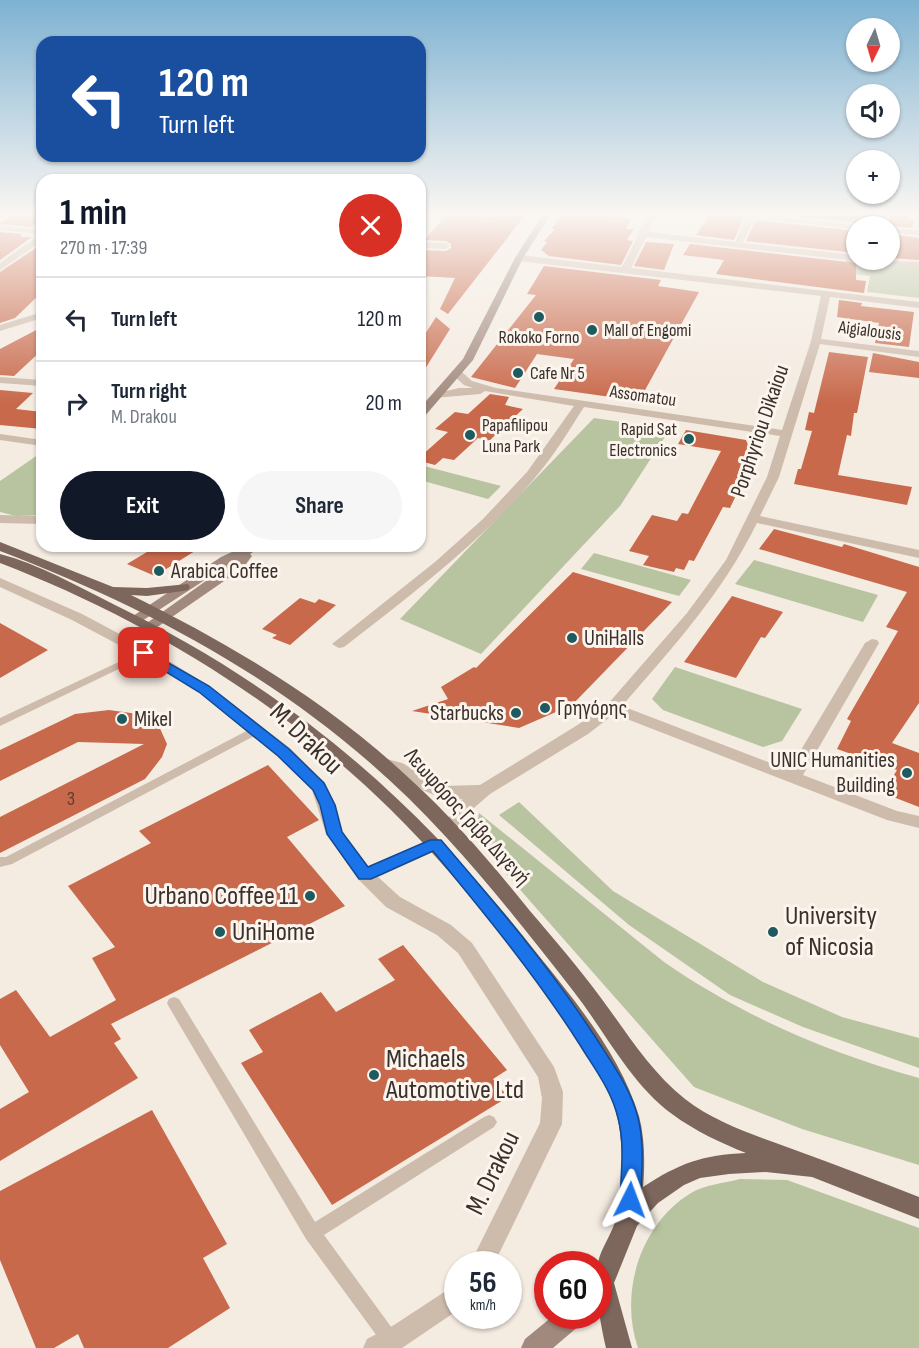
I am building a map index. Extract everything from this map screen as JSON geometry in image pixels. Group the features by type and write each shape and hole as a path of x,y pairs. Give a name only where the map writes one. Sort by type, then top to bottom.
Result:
{"main road":[{"path":"426,409 458,375 486,328 510,277"},
{"name":"Λεωφόρος Γρίβα Διγενή","path":"0,546 105,589 151,618 259,690 324,739 444,837 559,996 615,1085 628,1118 632,1141 632,1182 628,1219"},
{"path":"151,618 183,587 226,560 245,552"},
{"path":"151,618 238,565 250,552"},
{"name":"Λεωφόρος Γρίβα Διγενή","path":"0,558 223,648 313,709 383,762 444,837 582,989 633,1057 676,1104 717,1131 812,1167"},
{"path":"105,589 147,592 183,587"},
{"path":"612,1257 628,1219 650,1196 676,1178 699,1168 766,1162 812,1167 919,1208"},
{"path":"873,1190 919,1197"},
{"path":"612,1325 619,1348"},
{"path":"534,1348 556,1329"}],"street":[{"path":"677,277 919,305"},
{"name":"Porphyriou Dikaiou","path":"444,837 460,811 484,790 582,730 612,708 692,616 732,560 773,477 816,341 826,294"},
{"path":"0,328 36,317"},
{"name":"Aigialousis","path":"816,341 919,354"},
{"name":"Assomatou","path":"458,375 468,383 495,391 787,434"},
{"path":"0,380 36,383"},
{"name":"Assomatou","path":"438,396 459,391 495,391"},
{"path":"339,644 465,542 510,498 550,451 581,404"},
{"path":"0,437 36,442"},
{"path":"753,518 919,554"},
{"path":"0,519 36,520"},
{"name":"M. Drakou","path":"3,586 144,653 204,689 256,730 319,787 335,834 365,875 393,902 444,930 465,948 541,1064 553,1089 554,1109 551,1124 488,1251"},
{"path":"793,778 872,643"},
{"path":"612,708 893,816 919,822"},
{"name":"Porphyriou Dikaiou","path":"383,762 404,770 430,788 441,792 453,794 484,790"},
{"path":"365,875 444,837"},
{"path":"384,1345 444,1304"}],"lane":[{"path":"0,722 144,653"},
{"path":"0,862 256,730"},
{"path":"174,1003 312,1233 384,1345"},
{"path":"312,1233 489,1122"}],"green space":[{"path":"870,277 919,277 919,298 867,292"},
{"path":"594,418 670,429 620,506 481,654 400,619"},
{"path":"36,456 36,515 16,516 0,512 0,481"},
{"path":"426,467 501,486 488,499 426,482"},
{"path":"594,553 691,580 679,596 581,569"},
{"path":"754,560 878,595 863,622 735,584"},
{"path":"675,667 802,709 782,741 763,747 663,710 652,699"},
{"path":"519,802 613,891 763,982 842,1017 919,1038 919,1068 803,1027 730,995 629,925 499,815"},
{"path":"479,813 664,962 694,981 755,1016 819,1045 919,1078 919,1165 802,1129 694,1087 478,842 475,835"},
{"path":"740,1179 787,1180 919,1228 919,1348 638,1348 631,1305 638,1261 647,1241 673,1206 691,1193 708,1186"}],"building":[{"path":"0,277 36,277 36,298 15,318 0,323"},
{"path":"436,277 477,277 448,314 440,309 455,278"},
{"name":"Mall of Engomi","path":"537,277 635,277 661,280 658,286 699,292 639,401 554,389 574,359 537,354 515,388 471,377 536,295 527,294"},
{"path":"739,277 856,277 856,280 866,281 864,293"},
{"path":"839,300 862,303 861,306 914,312 909,347 875,343 879,323 837,317"},
{"path":"436,317 450,329 426,367 426,333"},
{"path":"36,330 36,356 14,376 0,375 0,349"},
{"path":"829,352 868,357 857,413 854,413 851,436 847,435 838,475 912,487 907,505 794,484 798,469 801,469 812,431 805,430 809,412 814,413"},
{"path":"873,353 919,362 919,378 869,372"},
{"path":"0,390 33,393 16,409 36,411 36,428 0,425"},
{"name":"Papafilipou Luna Park","path":"490,394 509,397 505,405 523,409 489,441 478,438 454,460 443,458 435,465 426,463 426,452 448,432 435,429 455,412 468,414"},
{"path":"686,430 746,440 748,445 757,451 730,508 723,507 694,561 689,560 684,570 676,568 674,572 643,565 649,556 629,551 652,515 677,521 682,513 688,514 721,451 678,444"},
{"path":"774,529 842,547 844,544 919,567 919,703 892,743 919,753 919,807 883,793 897,770 837,749 851,721 847,719 898,631 886,627 907,592 759,549"},
{"path":"147,552 193,552 155,576 127,564"},
{"name":"UniHalls","path":"573,572 672,602 572,705 519,728 412,711 448,699 441,687 474,667 476,668"},
{"path":"732,596 783,612 765,638 761,637 736,678 684,662"},
{"path":"300,598 315,603 319,599 336,605 290,645 272,638 277,635 262,629"},
{"path":"0,623 48,650 0,678"},
{"path":"109,710 138,714 158,724 167,744 162,757 145,779 0,853 0,817 144,744 78,742 0,781 0,750 75,714"},
{"path":"268,765 319,820 287,837 345,906 111,1024 121,1039 114,1043 138,1078 0,1161 0,1109 29,1092 0,1045 0,999 16,990 50,1037 116,1000 92,958 115,947 68,886 151,843 139,831"},
{"name":"Michaels Automotive Ltd","path":"403,945 507,1070 493,1079 508,1097 332,1205 241,1063 263,1052 249,1030 321,992 336,1012 395,980 378,959"},
{"path":"152,1110 227,1244 203,1258 230,1308 168,1348 84,1348 78,1334 54,1348 36,1348 0,1260 0,1191"}],"place":[{"name":"Rokoko Forno","path":"539,317"},
{"name":"Mall of Engomi","path":"592,330"},
{"name":"Cafe Nr 5","path":"518,373"},
{"name":"Papafilipou Luna Park","path":"470,435"},
{"name":"Rapid Sat Electronics","path":"689,439"},
{"name":"Arabica Coffee","path":"159,571"},
{"name":"UniHalls","path":"572,638"},
{"name":"Γρηγόρης","path":"545,708"},
{"name":"Starbucks","path":"516,713"},
{"name":"Mikel","path":"122,719"},
{"name":"UNIC Humanities Building","path":"907,773"},
{"name":"Urbano Coffee 11","path":"310,896"},
{"name":"UniHome","path":"220,932"},
{"name":"University of Nicosia","path":"773,932"},
{"name":"Michaels Automotive Ltd","path":"374,1075"}],"route":[{"path":"144,653 204,689 284,752 319,787 335,834 365,875 436,844 526,951 559,996 615,1085 628,1118 632,1141 630,1200"}]}
